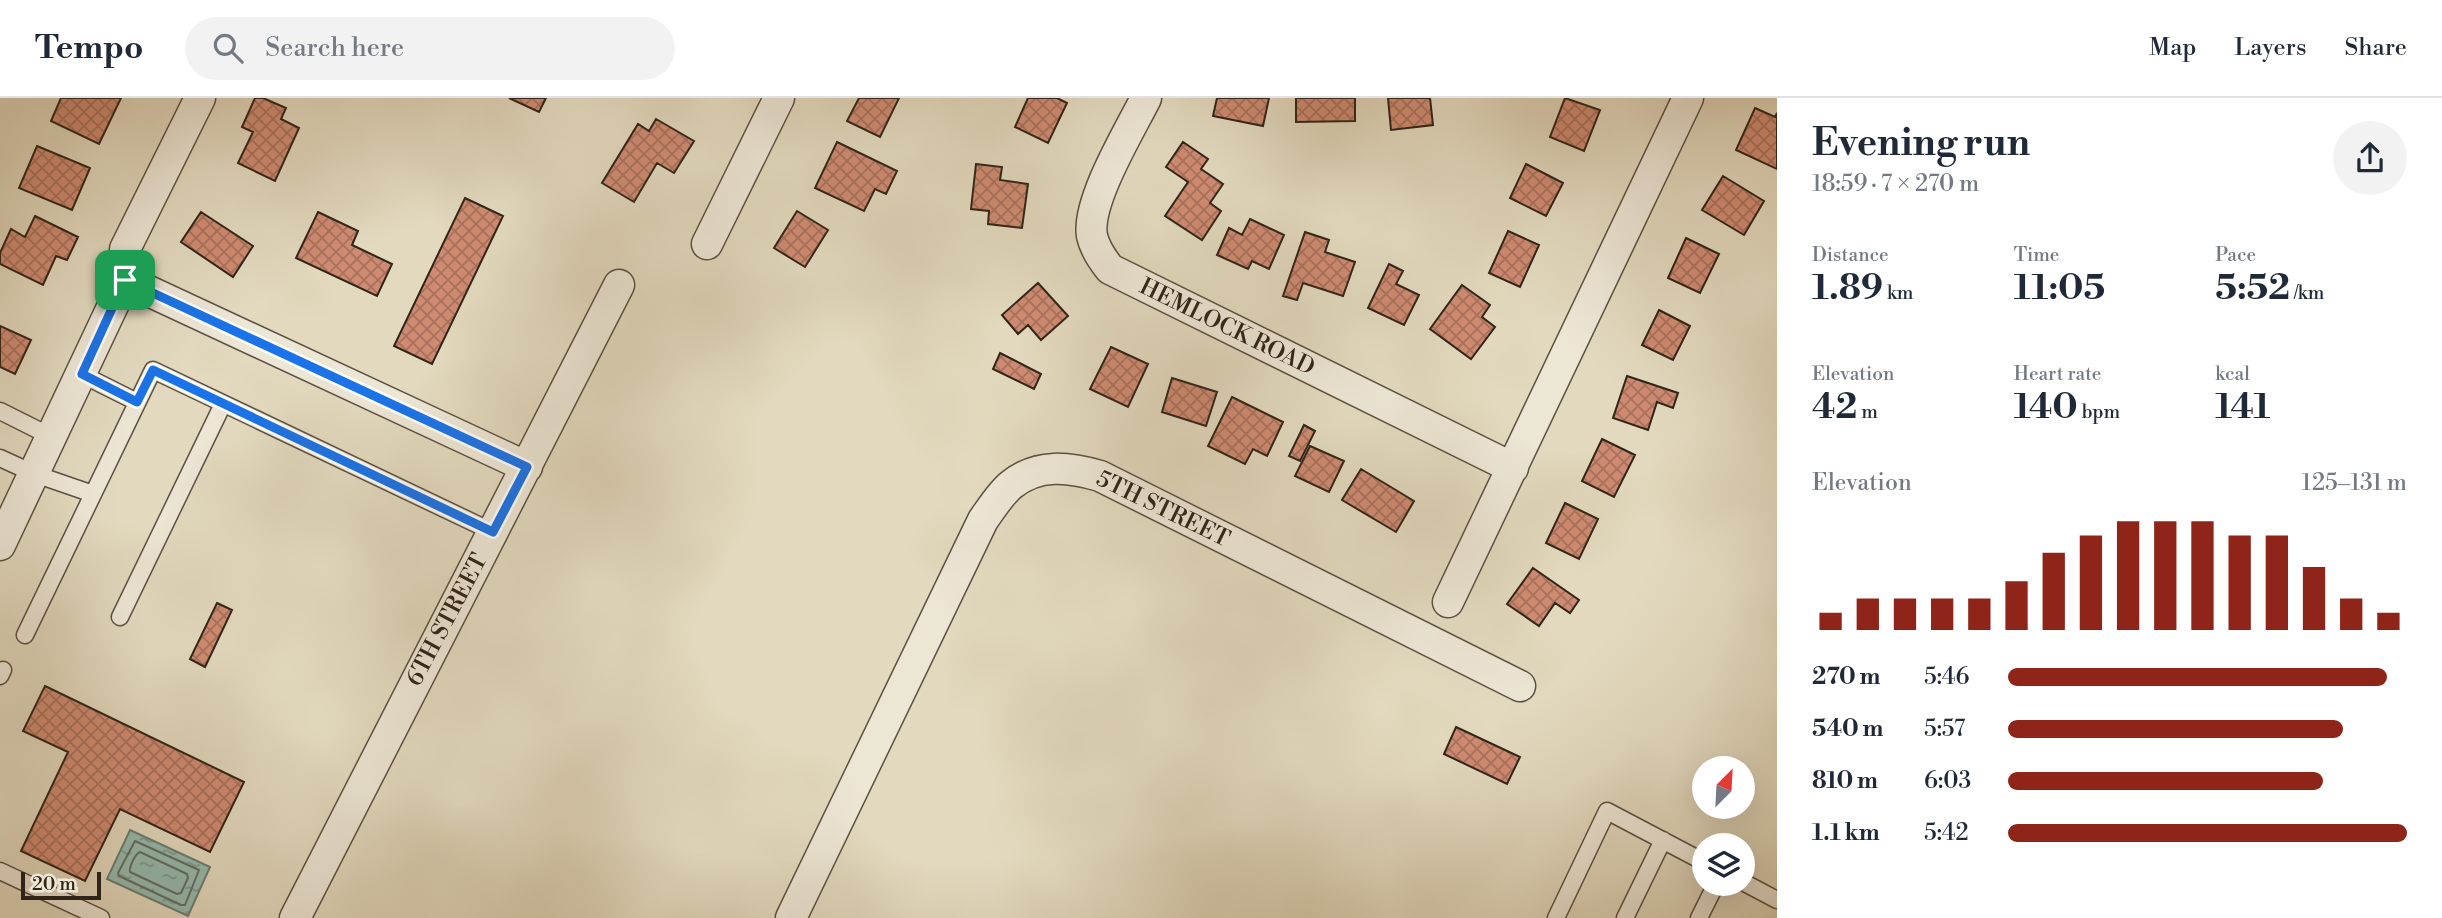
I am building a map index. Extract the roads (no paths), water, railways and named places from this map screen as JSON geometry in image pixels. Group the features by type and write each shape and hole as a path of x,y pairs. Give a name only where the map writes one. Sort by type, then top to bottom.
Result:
{"street":[{"path":"0,545 125,280 125,249 200,98"},
{"name":"HEMLOCK ROAD","path":"1146,98 1097,198 1091,216 1092,235 1098,254 1110,269 1513,468"},
{"path":"1448,602 1688,98"},
{"path":"707,244 769,101"},
{"path":"125,280 527,467"},
{"name":"6TH STREET","path":"295,918 619,285"},
{"name":"5TH STREET","path":"791,918 983,520 1010,486 1030,474 1051,468 1075,469 1100,476 1520,686"}],"lane":[{"path":"25,635 153,370 493,532"},
{"path":"82,374 137,402"},
{"path":"120,617 223,404"},
{"path":"0,411 52,437"},
{"path":"0,458 93,495"},
{"path":"1556,918 1607,811 1692,856"},
{"path":"1625,918 1663,840"},
{"path":"0,871 101,918"},
{"path":"1755,888 1777,900"},
{"path":"1699,918 1710,896"}],"water":[{"path":"130,830 210,867 188,916 107,879"}]}
